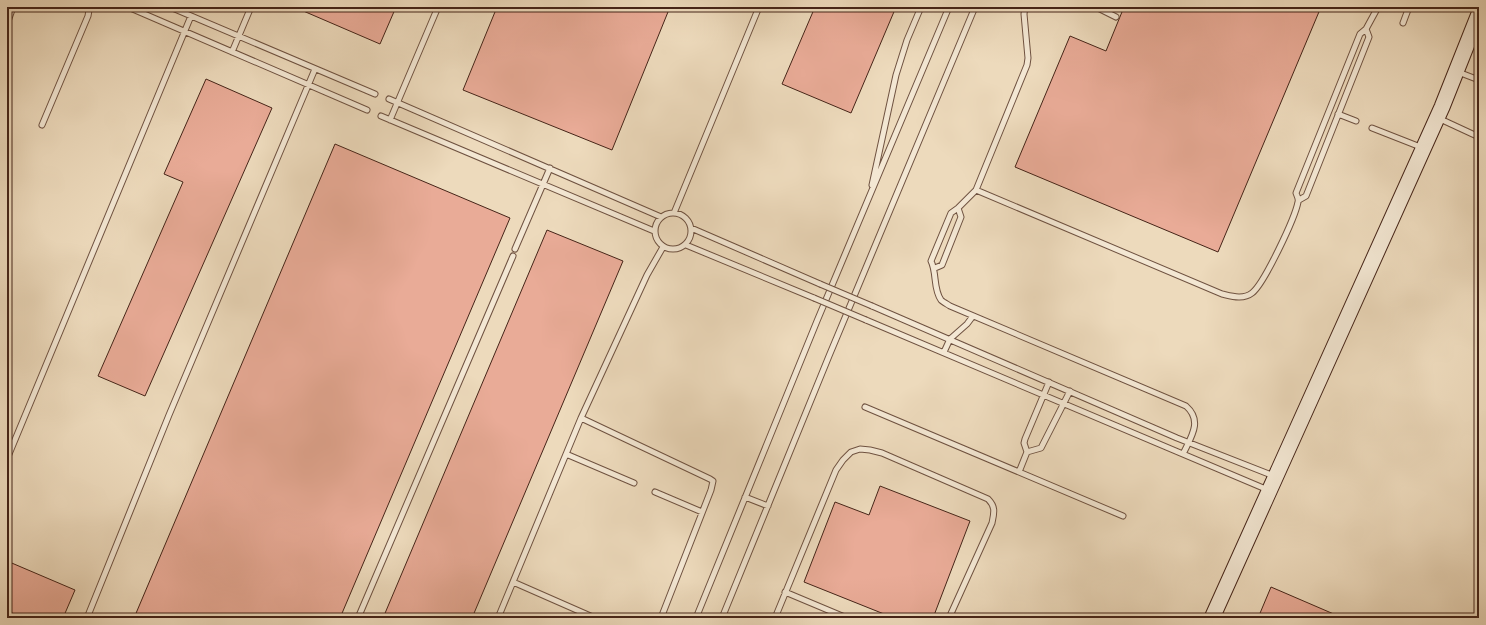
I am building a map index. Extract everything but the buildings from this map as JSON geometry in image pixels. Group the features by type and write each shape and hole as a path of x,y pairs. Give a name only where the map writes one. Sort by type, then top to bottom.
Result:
{"street":[{"path":"1212,618 1437,117 1479,14"}],"lane":[{"path":"7,24 13,7"},
{"path":"42,125 88,16 88,7"},
{"path":"128,7 308,86 367,110"},
{"path":"170,7 375,94"},
{"path":"232,52 251,7"},
{"path":"390,120 438,7"},
{"path":"674,213 759,7"},
{"path":"871,194 896,75 905,46 921,7"},
{"path":"696,618 745,497 950,7"},
{"path":"722,618 974,7"},
{"path":"1025,7 1024,14 1028,58 1027,65 976,190 958,208 951,212 931,261 935,268 937,291 942,300 950,306 1186,406 1190,410 1195,422 1195,429 1183,454"},
{"path":"1096,7 1116,17"},
{"path":"1299,200 1296,193 1360,34 1366,29 1378,7"},
{"path":"1403,23 1409,7"},
{"path":"7,459 191,16"},
{"path":"976,190 1222,294 1234,297 1251,293 1268,269 1289,227 1299,200 1306,196 1369,37 1366,29"},
{"path":"87,618 169,415 315,69"},
{"path":"1456,71 1479,80"},
{"path":"389,100 661,217"},
{"path":"1338,114 1356,122"},
{"path":"381,116 654,232"},
{"path":"1437,117 1479,137"},
{"path":"1372,128 1423,148"},
{"path":"516,249 550,168"},
{"path":"935,268 942,265 961,217 958,208"},
{"path":"668,213 674,213 685,217 691,228 691,234 686,245 674,250 663,247 655,238 654,232 655,226 661,217 668,213"},
{"path":"691,228 1189,442 1275,476"},
{"path":"686,245 944,352 1269,490"},
{"path":"498,618 581,418 647,275 663,247"},
{"path":"358,618 513,256"},
{"path":"944,352 950,339 967,324 973,316"},
{"path":"1019,472 1027,452 1024,438 1049,382"},
{"path":"1027,452 1041,448 1070,391"},
{"path":"865,407 1123,516"},
{"path":"581,418 710,478 713,481 661,618"},
{"path":"775,618 836,470 843,460 852,452 860,449 882,453 988,499 992,503 994,508 992,523 949,618"},
{"path":"566,454 634,483"},
{"path":"655,492 702,512"},
{"path":"745,497 768,506"},
{"path":"513,582 596,618"},
{"path":"785,592 847,618"}]}
